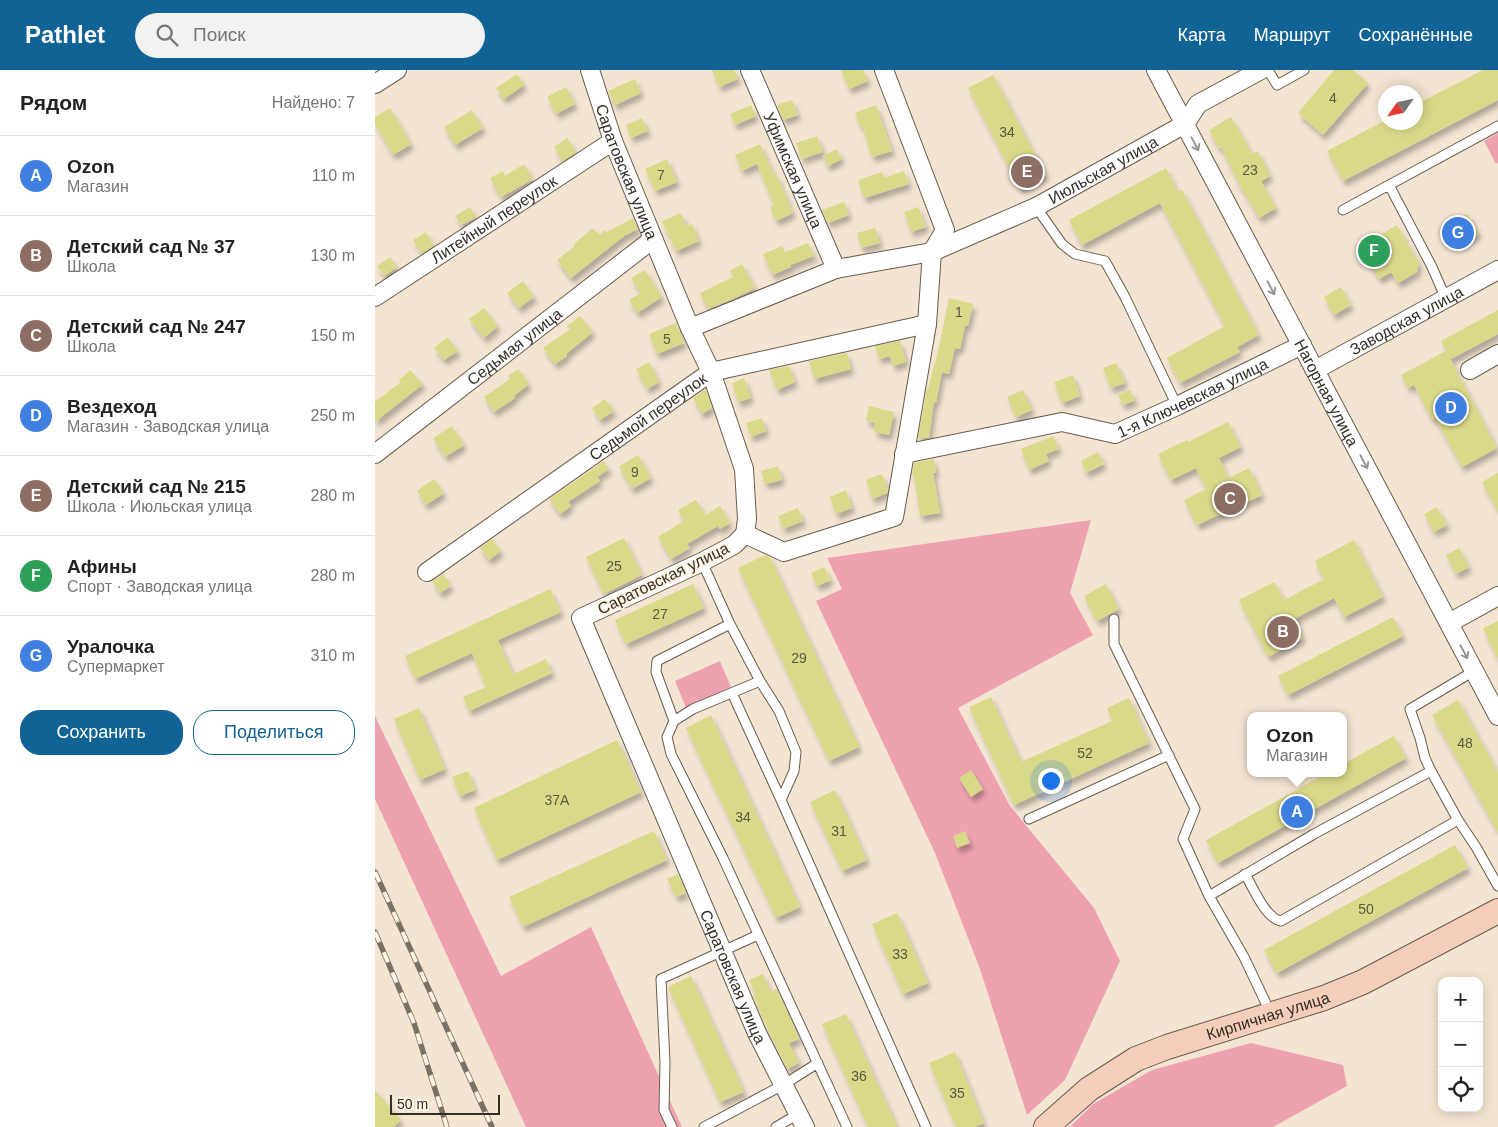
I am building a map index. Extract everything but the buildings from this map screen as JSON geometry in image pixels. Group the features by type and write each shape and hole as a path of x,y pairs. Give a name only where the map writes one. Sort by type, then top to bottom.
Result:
{"street":[{"path":"375,84 397,70"},
{"name":"Саратовская улица","path":"590,70 613,142 690,328 711,372 744,469 747,519 745,534 734,545 702,562 581,618 721,952 757,1033 801,1121"},
{"name":"Уфимская улица","path":"750,70 836,269"},
{"path":"745,534 784,552 894,517 927,324 932,252 945,230 884,70"},
{"name":"Нагорная улица","path":"1156,70 1498,716"},
{"name":"Июльская улица","path":"932,252 1035,207 1185,124 1197,104 1261,70"},
{"name":"Литейный переулок","path":"375,297 613,142"},
{"name":"Седьмая улица","path":"375,454 653,239"},
{"path":"690,328 836,269 932,252"},
{"name":"Заводская улица","path":"1315,370 1498,270"},
{"name":"Седьмой переулок","path":"427,572 711,372 927,324"},
{"name":"1-я Ключевская улица","path":"904,454 1062,422 1115,434 1302,345"},
{"path":"1470,370 1498,354"},
{"path":"1449,623 1498,596"},
{"name":"Кирпичная улица","path":"1046,1127 1089,1089 1136,1059 1167,1047 1324,998 1363,982 1498,911"}],"lane":[{"path":"1268,70 1277,85 1304,70"},
{"path":"1343,210 1498,126"},
{"path":"1389,185 1433,267 1446,299"},
{"path":"1035,207 1062,244 1075,254 1105,261 1125,297 1177,406"},
{"path":"702,562 730,624 760,681 779,711 796,752 794,770 781,800"},
{"path":"1113,619 1114,644 1195,808 1183,839 1209,896 1244,957 1271,1014"},
{"path":"674,721 656,672 657,661 730,624"},
{"path":"1474,671 1410,709 1425,758 1431,771 1498,886"},
{"path":"760,681 693,709 674,721 667,737 671,754 723,858 847,1127"},
{"path":"732,692 926,1127"},
{"path":"1029,819 1169,756"},
{"path":"1209,896 1314,834 1431,771"},
{"path":"1245,874 1267,912 1275,920 1281,921 1458,820"},
{"path":"672,1127 664,1110 665,1062 661,979 758,935"},
{"path":"704,1127 783,1085 818,1063"},
{"path":"776,1127 801,1121"}],"shaded area":[{"path":"1498,133 1498,163 1496,164 1484,141"},
{"path":"1091,520 1070,593 1093,635 958,708 1010,806 1094,908 1120,961 1065,1080 1027,1115 980,969 935,853 816,601 842,589 827,558"},
{"path":"720,661 731,687 686,708 675,681"},
{"path":"375,716 501,976 591,927 682,1127 526,1127 375,799"},
{"path":"1251,1043 1343,1065 1347,1086 1273,1127 1070,1127 1093,1104 1152,1070"}],"railway":[{"path":"375,872 492,1127"},
{"path":"375,932 414,1023 447,1127"}],"place":[{"name":"Детский сад № 215","path":"1027,172"},
{"name":"Уралочка","path":"1458,233"},
{"name":"Афины","path":"1374,251"},
{"name":"Вездеход","path":"1451,408"},
{"name":"Детский сад № 247","path":"1230,499"},
{"name":"Детский сад № 37","path":"1283,632"},
{"name":"Ozon","path":"1297,812"}]}
